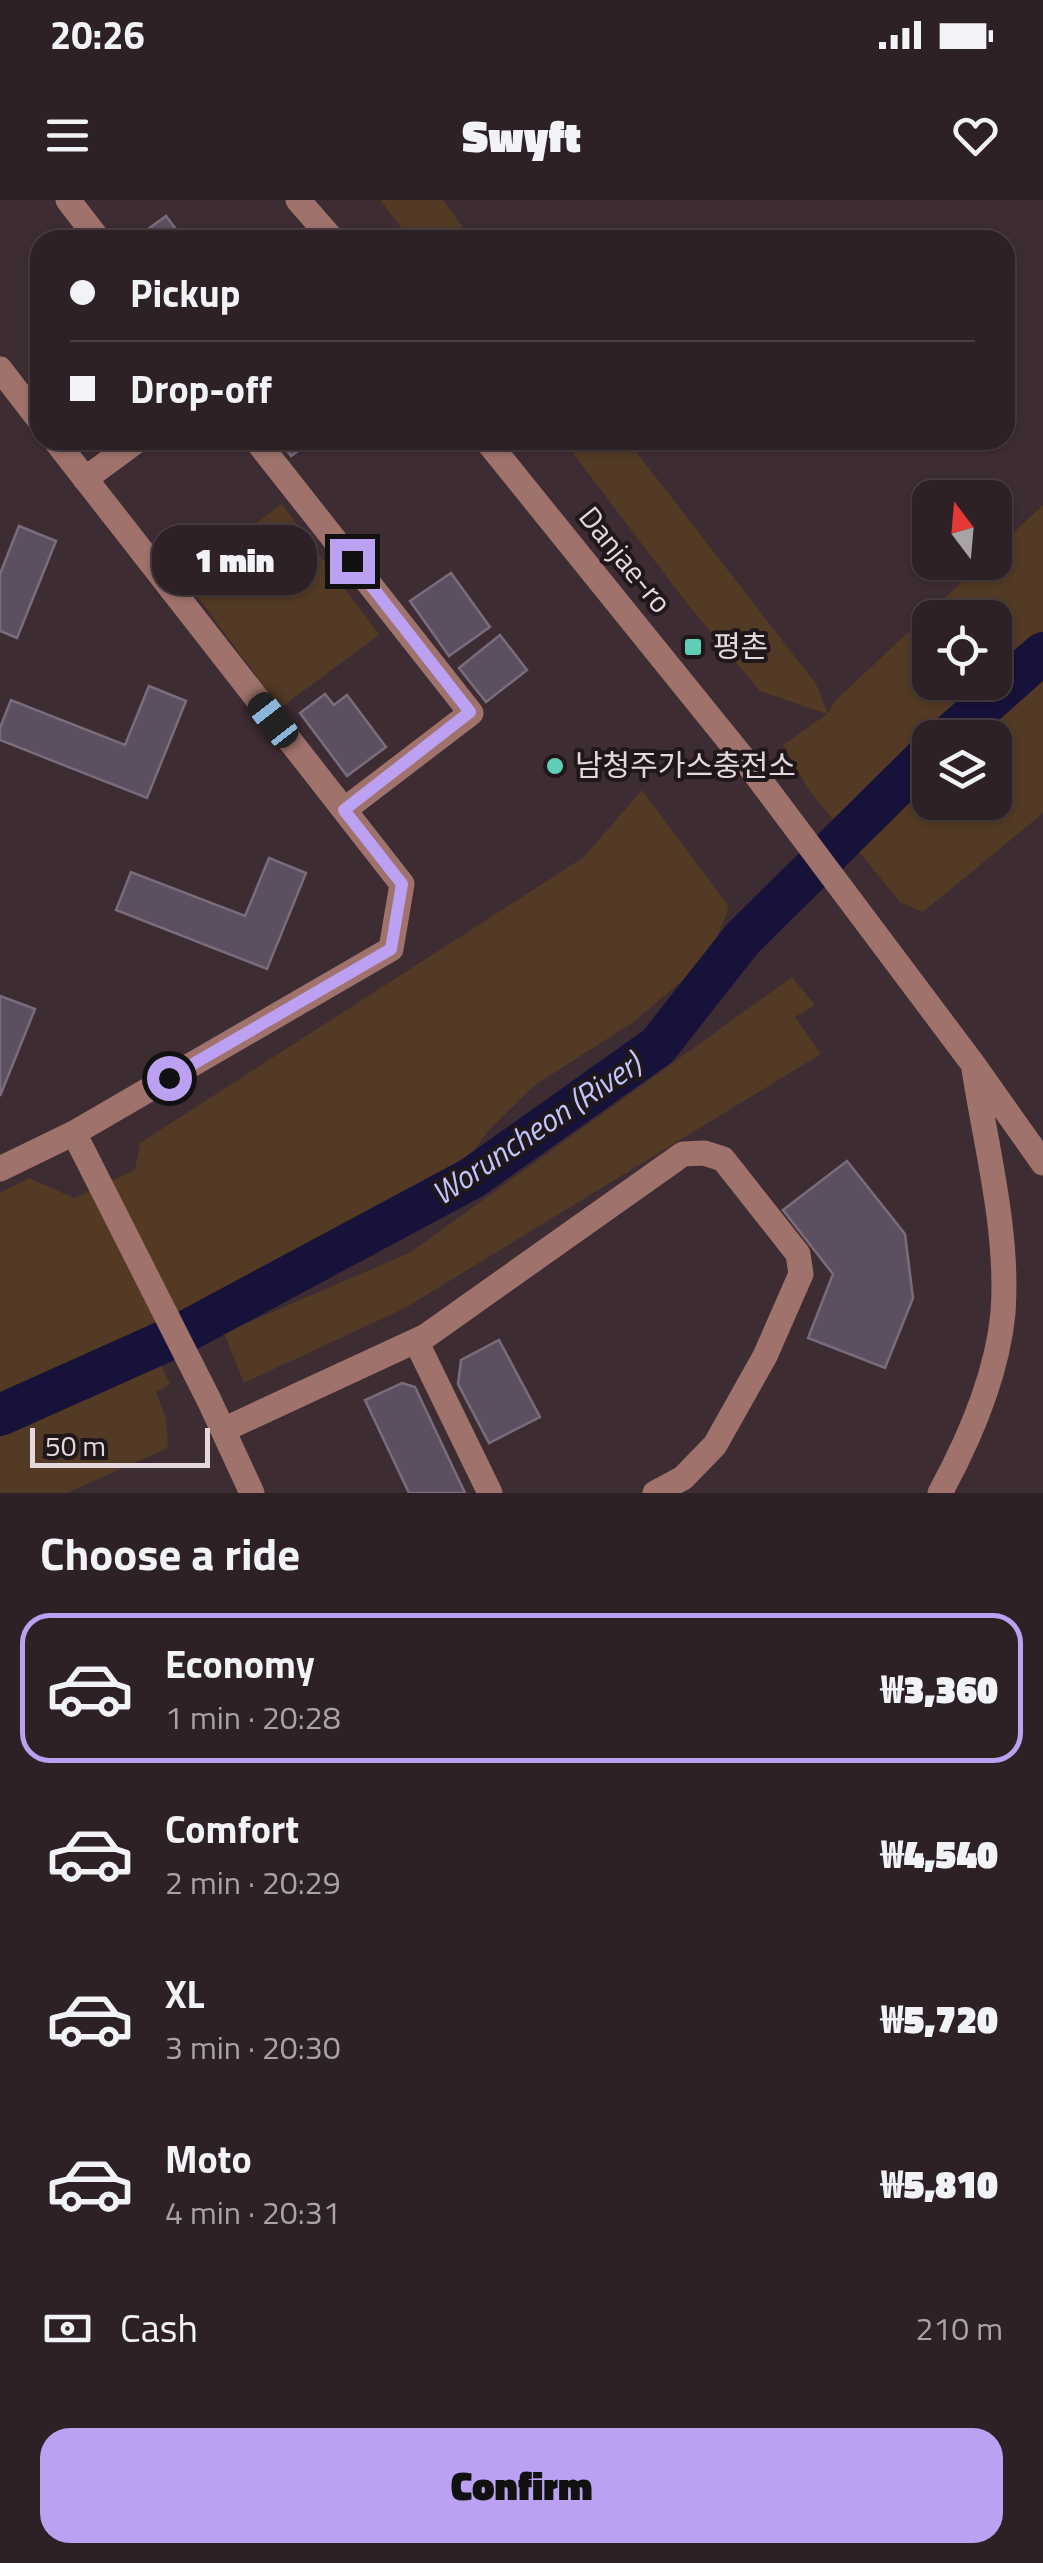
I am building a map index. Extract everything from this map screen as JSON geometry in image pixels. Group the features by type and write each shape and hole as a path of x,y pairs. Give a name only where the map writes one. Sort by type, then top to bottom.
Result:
{"street":[{"path":"68,200 91,230"},
{"path":"298,200 325,230"},
{"path":"0,370 30,408"},
{"path":"0,1169 74,1133 391,949 402,884 63,450"},
{"path":"85,479 124,450"},
{"path":"264,450 470,712 344,810"},
{"name":"Danjae-ro","path":"494,450 751,768 973,1064"},
{"path":"973,1064 1043,1136"},
{"path":"973,1064 1043,1163"},
{"path":"940,1493 983,1397 1002,1315 1002,1252 973,1064"},
{"path":"74,1133 252,1493"},
{"path":"223,1430 416,1341 683,1154 704,1153 722,1159 798,1254 801,1274 765,1356 715,1446 683,1478 655,1493"},
{"path":"416,1341 490,1493"}],"shaded area":[{"path":"380,200 443,200 465,230 403,230"},
{"path":"571,450 635,450 816,684 828,713 836,700 912,629 912,700 1012,700 1012,600 943,600 964,580 1012,580 1012,534 1043,505 1043,813 923,912 900,902 809,790 783,745 827,714 760,691 689,606"},
{"path":"282,504 379,635 280,708 183,577"},
{"path":"642,790 729,907 709,958 632,1023 535,1085 488,1131 466,1161 334,1233 210,1311 0,1405 0,1193 29,1178 74,1198 135,1170 140,1143 584,857"},
{"path":"792,977 815,1005 795,1017 821,1054 405,1308 244,1383 224,1333 411,1252"},
{"path":"157,1356 170,1384 156,1392 166,1419 168,1448 67,1493 0,1493 0,1426"}],"building":[{"path":"166,216 176,230 147,230"},
{"path":"19,526 56,541 17,638 0,631 0,574"},
{"path":"451,573 490,627 449,656 410,601"},
{"path":"500,635 527,670 486,702 459,668"},
{"path":"149,686 186,701 147,798 0,740 0,728 11,700 125,745"},
{"path":"325,694 334,705 347,695 386,747 347,776 300,713"},
{"path":"269,858 306,873 267,969 116,910 131,872 245,916"},
{"path":"0,996 35,1009 0,1096"},
{"path":"847,1161 905,1234 913,1298 885,1368 808,1338 833,1274 783,1210"},
{"path":"499,1340 540,1417 489,1443 458,1384 461,1360"},
{"path":"402,1383 415,1387 465,1493 409,1493 365,1400"}],"waterway":[{"name":"Woruncheon (River)","path":"967,720 1043,653"},
{"name":"Woruncheon (River)","path":"0,1415 179,1335 472,1178 658,1046 743,938 912,771"}],"place":[{"name":"평촌","path":"693,647"},
{"name":"남청주가스충전소","path":"555,766"}],"route":[{"path":"169,1078 391,949 402,884 344,810 470,712 352,561"}]}
